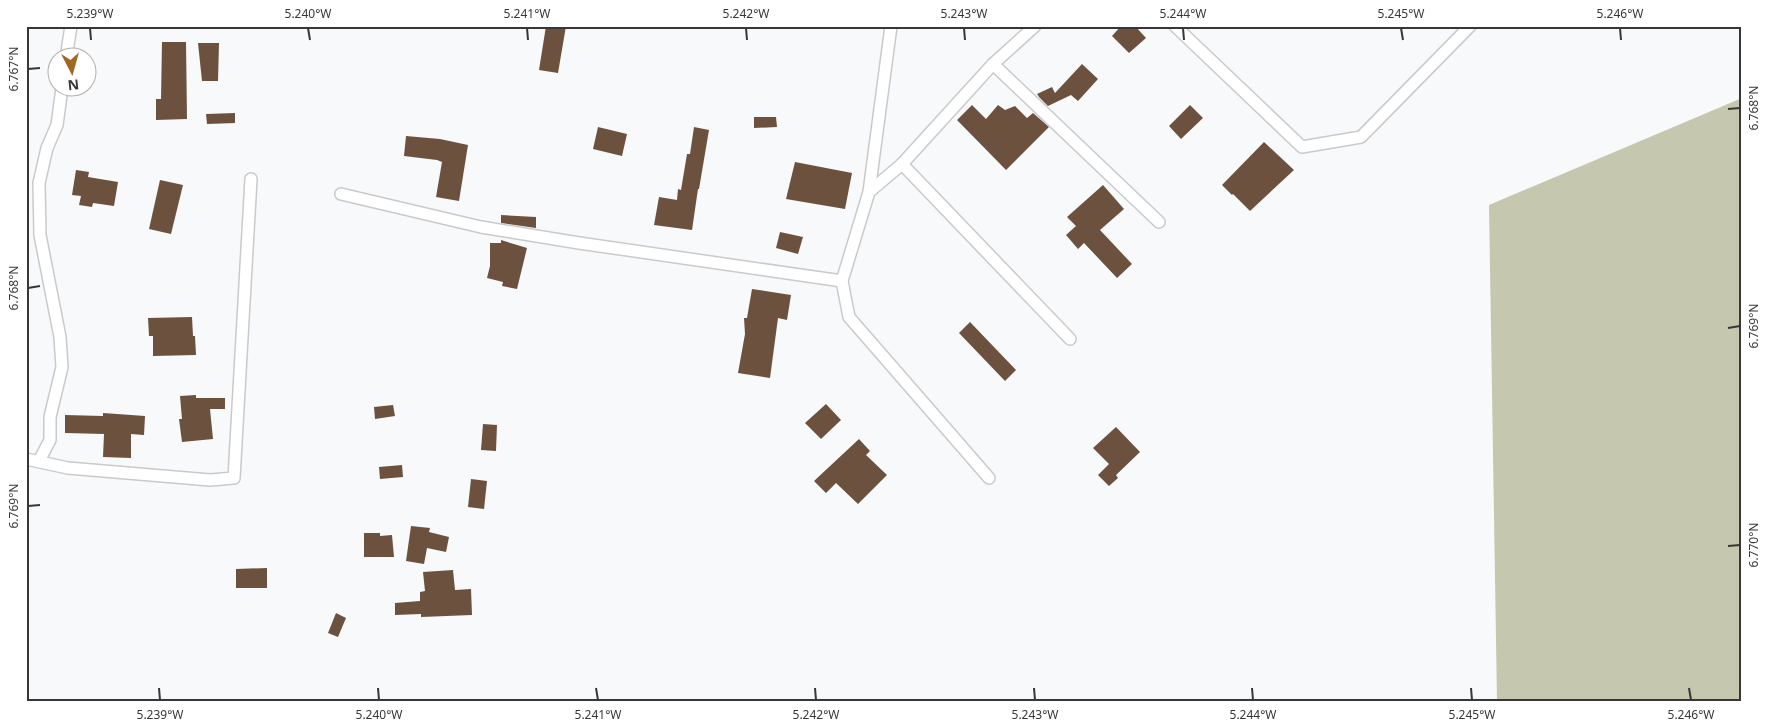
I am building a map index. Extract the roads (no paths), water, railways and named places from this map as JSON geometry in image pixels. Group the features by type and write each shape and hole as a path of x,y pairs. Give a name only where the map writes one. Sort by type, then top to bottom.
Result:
{"street":[{"path":"68,48 71,26"},
{"path":"891,26 870,192 842,281 848,317 989,478"},
{"path":"870,192 902,164 993,64 1035,26"},
{"path":"1175,26 1302,147 1361,137 1470,26"},
{"path":"993,64 1159,222"},
{"path":"39,461 50,440 50,417 62,368 60,337 40,235 39,182 47,148 57,125 61,98"},
{"path":"902,164 1070,339"},
{"path":"26,459 68,468 210,480 234,478 252,179"},
{"path":"341,194 481,227 842,281"}]}
